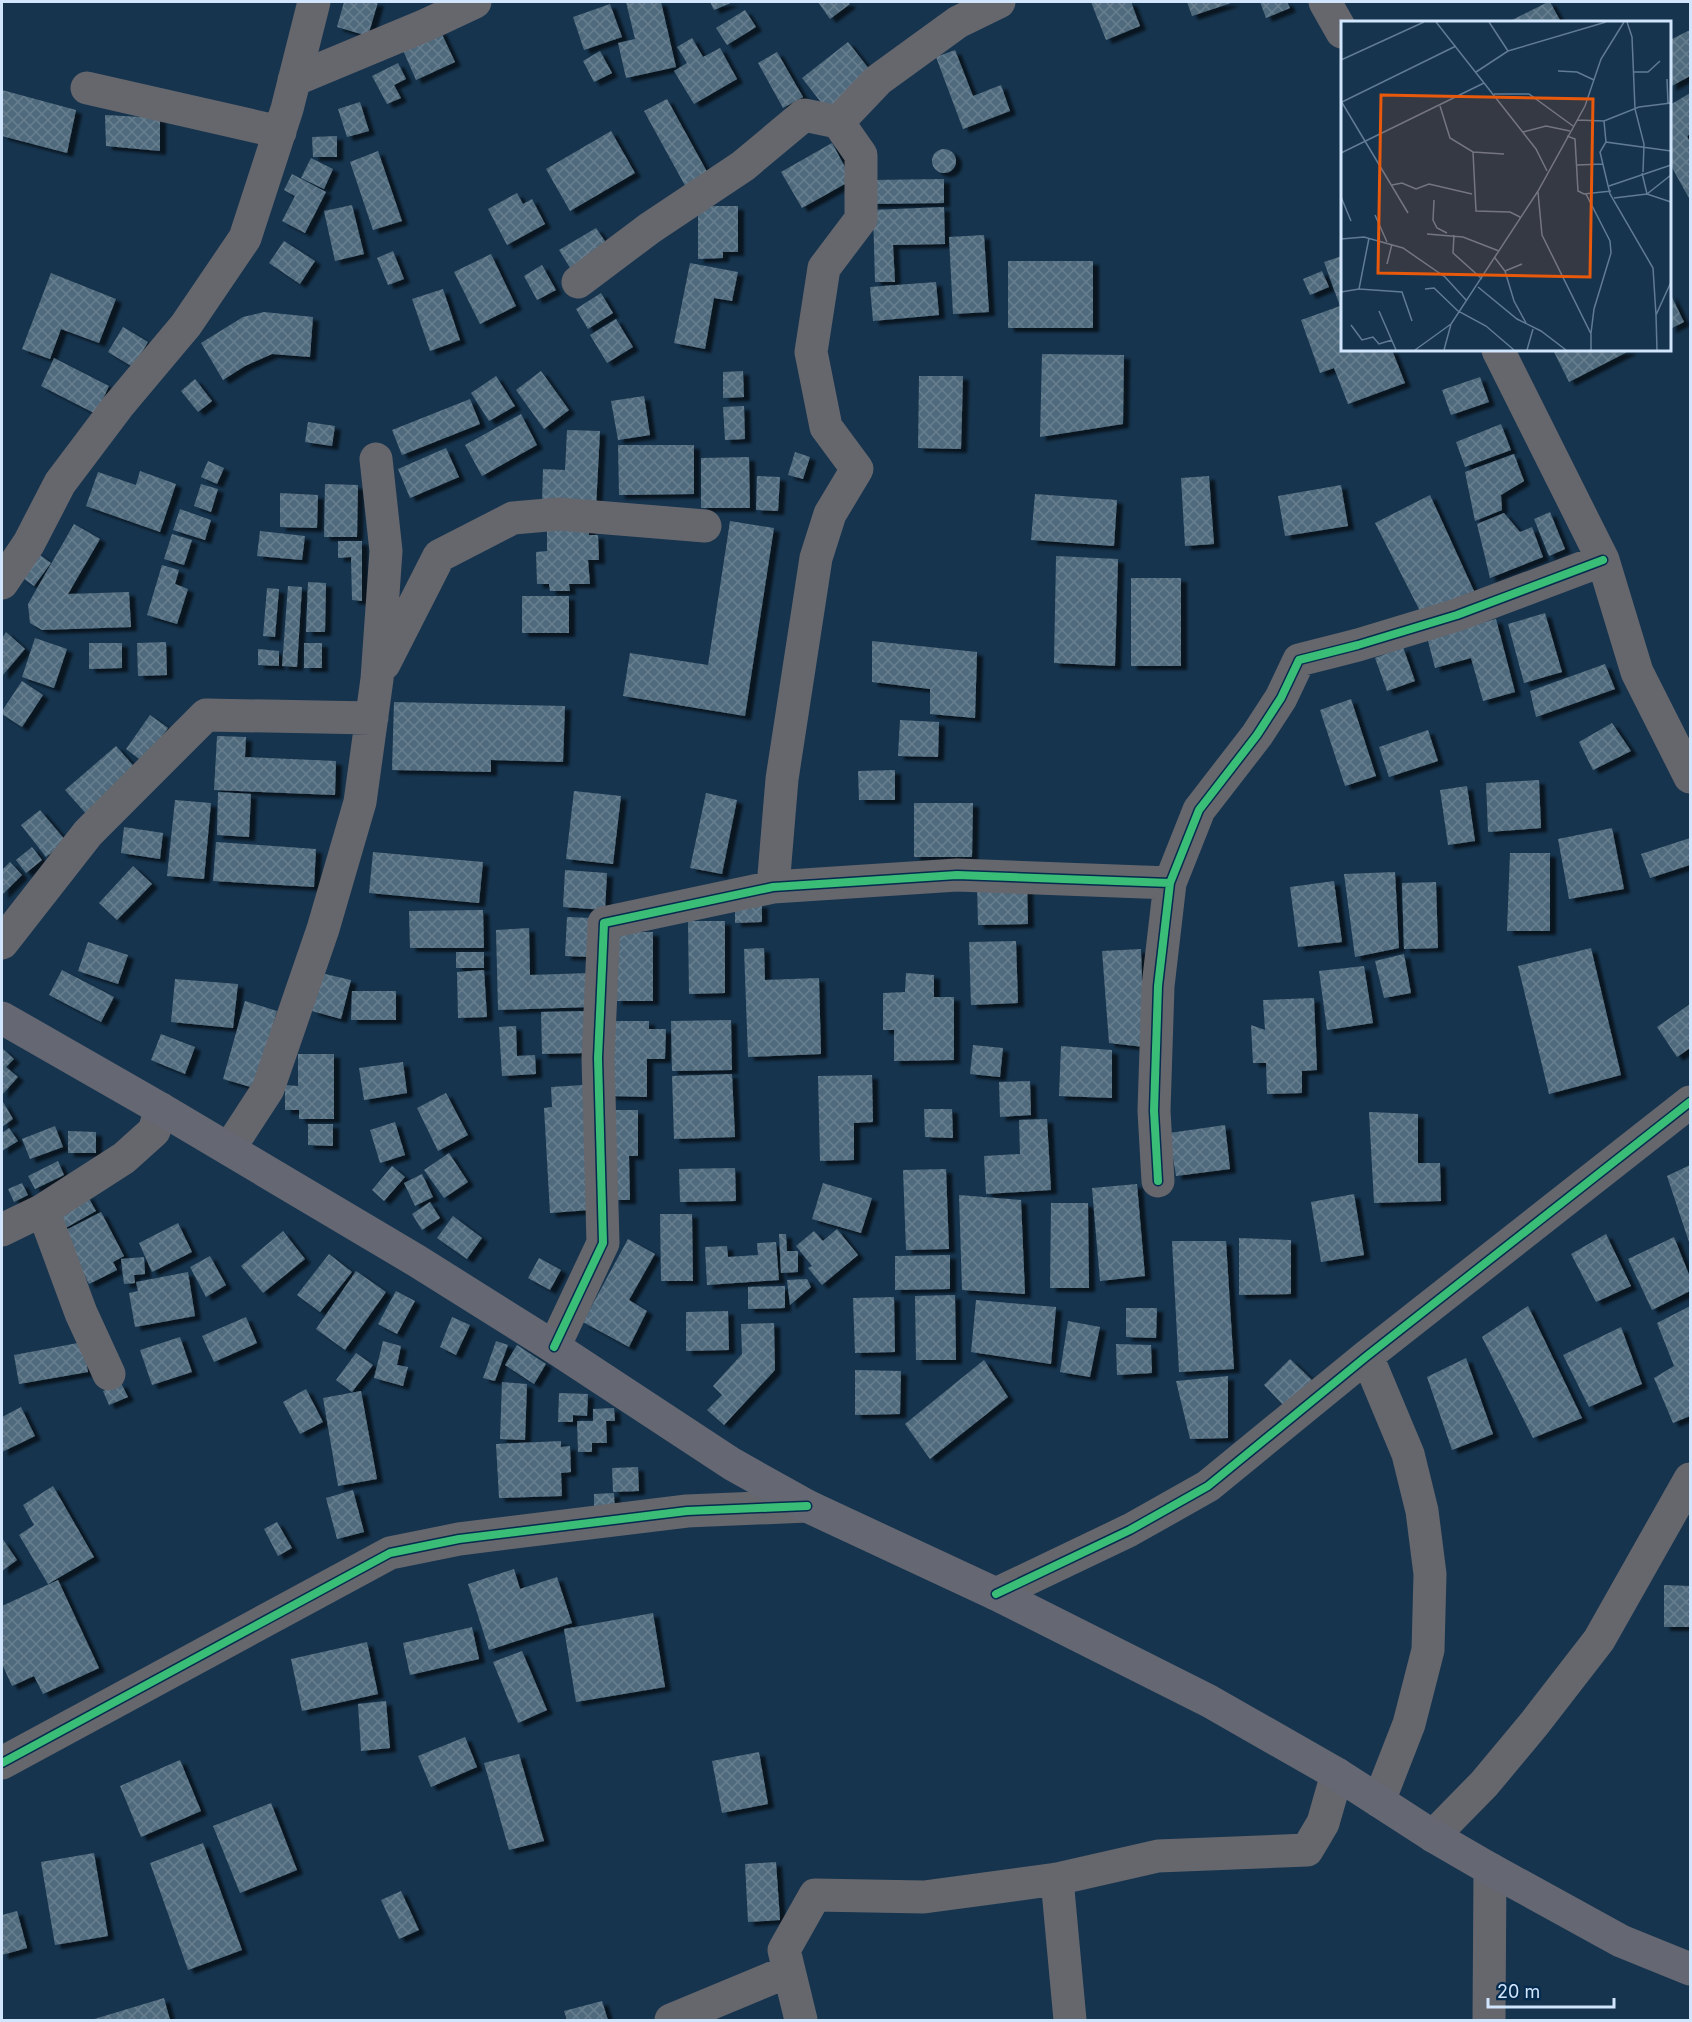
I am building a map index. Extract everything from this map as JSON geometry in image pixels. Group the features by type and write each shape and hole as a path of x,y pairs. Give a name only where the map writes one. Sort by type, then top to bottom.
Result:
{"main road":[{"path":"2,1018 161,1109 417,1261 554,1347 732,1464 807,1506 996,1593 1209,1701 1337,1774 1433,1836 1490,1869 1621,1941 1690,1969"}],"street":[{"path":"2,583 29,543 60,483 118,406 186,325 245,238 280,132 314,2"},
{"path":"294,80 475,2"},
{"path":"838,122 878,80 957,22 999,2"},
{"path":"1324,2 1341,30"},
{"path":"87,88 280,132"},
{"path":"578,282 650,228 743,166 804,115 838,122 861,155 861,219 824,268 810,352 826,427 857,469 830,514 816,558 782,779 773,888"},
{"path":"1498,351 1603,560 1637,672 1690,777"},
{"path":"229,1149 268,1089 323,929 360,802 377,679 386,551 376,459"},
{"path":"377,679 439,556 513,518 559,514 705,526"},
{"path":"1158,1181 1154,1111 1158,986 1170,883 1199,810 1257,735 1281,698 1299,660 1457,615 1603,560"},
{"path":"2,943 88,833 206,715 372,718"},
{"path":"554,1347 603,1243 598,1058 604,923 773,888 957,875 1170,883"},
{"path":"996,1593 1130,1530 1208,1486 1367,1356 1690,1102"},
{"path":"2,1230 43,1210 124,1158 154,1131 161,1109"},
{"path":"43,1210 81,1313 109,1374"},
{"path":"1367,1356 1408,1454 1422,1511 1430,1574 1428,1650 1409,1724 1379,1801"},
{"path":"1433,1836 1484,1784 1599,1640 1690,1479"},
{"path":"2,1763 390,1553 459,1539 687,1511 807,1506"},
{"path":"801,2020 784,1950 814,1895 924,1897 1057,1880 1158,1856 1307,1850 1323,1823 1337,1774"},
{"path":"1489,2020 1490,1869"},
{"path":"1057,1880 1070,2020"},
{"path":"671,2020 789,1971"}],"building":[{"path":"344,2 378,2 368,36 337,27"},
{"path":"626,2 661,2 676,67 626,78 618,43 635,39"},
{"path":"710,2 733,2 714,10"},
{"path":"818,2 848,2 850,4 830,19"},
{"path":"1091,2 1131,2 1140,26 1106,40"},
{"path":"1187,2 1234,2 1192,16"},
{"path":"1260,2 1287,2 1290,8 1266,18"},
{"path":"1550,2 1560,21 1510,21"},
{"path":"610,4 622,37 584,50 573,17"},
{"path":"745,10 756,27 727,45 716,28"},
{"path":"440,30 455,62 416,80 402,48"},
{"path":"1690,30 1690,76 1671,86 1671,40"},
{"path":"692,38 703,57 720,48 737,79 694,104 674,71 687,63 677,47"},
{"path":"848,42 873,74 827,110 802,78"},
{"path":"955,50 973,96 1001,85 1010,111 963,129 936,57"},
{"path":"600,51 612,73 594,82 583,61"},
{"path":"777,52 803,97 783,108 758,63"},
{"path":"398,63 406,79 394,85 401,98 387,104 372,76"},
{"path":"2,90 76,110 67,153 2,136"},
{"path":"1690,93 1690,134 1687,136 1690,142 1690,200 1671,166 1671,104"},
{"path":"667,99 711,179 688,191 644,111"},
{"path":"360,102 369,131 347,137 338,109"},
{"path":"105,115 160,118 160,151 106,146"},
{"path":"611,131 635,173 570,211 546,169"},
{"path":"337,136 337,157 313,157 312,137"},
{"path":"832,143 852,180 802,208 781,172"},
{"path":"944,149 949,150 955,156 955,166 949,172 944,173 939,172 933,166 932,161 933,156 939,150"},
{"path":"378,151 402,221 373,230 350,162"},
{"path":"311,158 333,169 324,189 301,178"},
{"path":"292,174 326,192 305,233 282,221 295,196 284,190"},
{"path":"944,179 944,203 872,204 871,180"},
{"path":"517,193 523,204 532,199 545,224 507,245 488,209"},
{"path":"352,205 364,254 335,261 324,211"},
{"path":"698,206 738,206 738,252 723,252 723,258 698,259"},
{"path":"944,207 945,244 893,245 895,282 875,282 873,210"},
{"path":"596,228 609,247 572,271 559,250"},
{"path":"984,235 989,312 953,314 949,237"},
{"path":"284,241 315,261 300,284 269,263"},
{"path":"393,251 404,279 388,285 377,258"},
{"path":"491,254 516,306 480,324 454,272"},
{"path":"1341,256 1341,351 1392,351 1405,383 1348,404 1334,368 1320,373 1301,320 1340,306 1324,262"},
{"path":"1008,261 1093,261 1093,328 1008,328"},
{"path":"690,263 738,272 732,301 714,298 705,349 674,343"},
{"path":"542,265 556,290 537,300 524,276"},
{"path":"1322,271 1329,287 1310,295 1303,279"},
{"path":"51,273 116,299 99,343 61,329 50,359 22,349"},
{"path":"936,282 939,315 873,321 870,287"},
{"path":"443,289 460,340 430,351 412,299"},
{"path":"601,293 613,313 588,329 576,309"},
{"path":"1671,295 1684,322 1671,328"},
{"path":"264,312 313,317 310,357 272,354 245,366 223,380 201,343 243,317"},
{"path":"616,319 633,347 607,363 590,335"},
{"path":"123,327 148,342 133,367 108,352"},
{"path":"1554,351 1629,351 1569,382"},
{"path":"1042,354 1124,355 1123,424 1040,437"},
{"path":"54,358 109,386 96,414 41,386"},
{"path":"541,371 569,410 544,429 516,390"},
{"path":"743,371 744,397 723,398 723,372"},
{"path":"496,376 515,406 489,421 471,393"},
{"path":"919,376 963,376 961,449 918,448"},
{"path":"1480,377 1489,402 1451,415 1442,390"},
{"path":"195,379 212,401 198,412 181,391"},
{"path":"644,396 650,435 618,440 611,401"},
{"path":"470,399 480,424 402,455 392,430"},
{"path":"744,406 745,439 725,440 723,407"},
{"path":"521,414 537,445 482,476 465,445"},
{"path":"308,422 335,426 332,446 305,442"},
{"path":"1501,424 1511,450 1465,467 1456,442"},
{"path":"567,430 600,431 596,508 542,505 543,469 565,470"},
{"path":"618,445 694,445 694,494 619,495"},
{"path":"446,448 459,477 410,498 398,469"},
{"path":"795,452 810,457 803,479 788,475"},
{"path":"1514,454 1524,481 1501,495 1502,510 1475,521 1465,472"},
{"path":"749,457 750,508 701,508 701,458"},
{"path":"208,461 224,468 217,484 201,477"},
{"path":"140,471 176,484 160,532 86,506 98,472 136,485"},
{"path":"757,476 780,477 778,511 756,510"},
{"path":"1209,476 1214,544 1185,546 1181,478"},
{"path":"201,484 218,489 211,512 194,506"},
{"path":"325,484 358,485 357,537 324,537"},
{"path":"1341,485 1348,526 1285,536 1278,496"},
{"path":"280,493 318,495 317,528 280,527"},
{"path":"1035,494 1117,500 1114,546 1031,540"},
{"path":"1430,495 1474,591 1421,613 1375,523"},
{"path":"180,509 211,520 205,540 173,530"},
{"path":"1550,512 1565,549 1549,556 1534,519"},
{"path":"1504,513 1520,532 1532,527 1543,557 1490,578 1477,524"},
{"path":"730,521 774,528 745,716 623,696 630,653 708,665"},
{"path":"74,524 100,539 68,594 129,592 131,627 42,630 30,623 28,604"},
{"path":"589,524 589,535 598,535 599,560 588,560 590,584 569,584 570,591 550,591 549,584 537,584 536,552 547,551 547,526"},
{"path":"260,531 305,536 302,560 257,556"},
{"path":"172,534 192,540 184,565 164,559"},
{"path":"338,541 362,541 362,601 352,600 351,557 338,558"},
{"path":"37,553 51,563 34,586 20,576"},
{"path":"1056,556 1118,559 1115,666 1054,663"},
{"path":"162,565 179,570 175,584 188,589 177,624 147,615"},
{"path":"1131,578 1181,578 1181,666 1131,666"},
{"path":"308,582 326,583 325,632 306,632"},
{"path":"288,586 302,587 297,667 282,666"},
{"path":"267,588 279,589 275,637 263,636"},
{"path":"522,596 569,596 569,633 522,633"},
{"path":"1545,613 1562,672 1524,683 1508,624"},
{"path":"1496,619 1515,692 1483,701 1471,658 1435,668 1427,637"},
{"path":"6,632 25,649 2,676 2,638"},
{"path":"35,638 67,649 54,688 22,677"},
{"path":"872,641 977,652 975,718 930,714 930,689 872,682"},
{"path":"166,642 167,675 138,676 137,643"},
{"path":"89,643 122,643 122,668 89,669"},
{"path":"304,643 322,643 322,668 304,668"},
{"path":"1403,647 1415,681 1387,691 1375,658"},
{"path":"258,649 279,651 279,666 258,665"},
{"path":"1605,664 1615,689 1536,717 1530,691"},
{"path":"22,681 43,695 22,727 2,714 2,711"},
{"path":"1351,699 1376,776 1345,786 1320,710"},
{"path":"394,702 565,706 563,762 491,760 491,772 392,770"},
{"path":"150,715 168,728 143,762 126,749"},
{"path":"900,720 939,722 938,757 898,756"},
{"path":"1612,723 1631,751 1593,770 1579,742"},
{"path":"1428,730 1438,761 1389,777 1379,747"},
{"path":"217,736 246,737 245,757 336,761 335,795 214,790"},
{"path":"116,746 139,772 89,817 65,790"},
{"path":"895,770 895,800 859,800 858,771"},
{"path":"1539,780 1541,828 1488,832 1486,783"},
{"path":"1467,786 1475,841 1448,845 1440,790"},
{"path":"574,791 621,796 613,864 566,859"},
{"path":"218,792 251,794 249,837 217,835"},
{"path":"706,793 737,800 722,874 690,868"},
{"path":"175,800 211,803 204,879 167,876"},
{"path":"914,803 973,803 972,857 914,857"},
{"path":"40,810 66,841 46,857 21,825"},
{"path":"124,827 163,833 160,859 121,853"},
{"path":"1612,828 1624,889 1569,899 1558,839"},
{"path":"1690,838 1690,865 1650,878 1641,854"},
{"path":"216,842 316,849 314,887 213,881"},
{"path":"32,847 42,860 26,873 16,860"},
{"path":"373,852 483,862 479,903 369,893"},
{"path":"1510,853 1550,853 1550,931 1507,931"},
{"path":"10,862 22,875 2,895 2,870"},
{"path":"133,866 152,884 117,920 99,903"},
{"path":"565,870 607,873 605,910 563,907"},
{"path":"1395,872 1399,948 1355,957 1344,874"},
{"path":"1334,881 1342,942 1298,947 1290,887"},
{"path":"1027,882 1028,924 978,925 977,883"},
{"path":"1436,882 1438,948 1404,949 1402,883"},
{"path":"735,904 762,904 762,922 735,923"},
{"path":"483,910 484,948 410,948 409,911"},
{"path":"567,917 592,918 591,957 565,956"},
{"path":"688,921 725,921 725,993 689,994"},
{"path":"529,928 530,975 590,973 591,1007 498,1010 496,930"},
{"path":"616,932 653,932 653,1001 616,1001"},
{"path":"1016,941 1018,1003 971,1005 969,942"},
{"path":"88,942 128,955 118,984 78,971"},
{"path":"764,948 765,980 819,978 821,1054 748,1057 744,949"},
{"path":"1591,948 1621,1075 1549,1094 1518,966"},
{"path":"1141,949 1144,1047 1109,1043 1102,951"},
{"path":"456,952 484,952 484,968 456,968"},
{"path":"1404,954 1411,993 1384,998 1375,961"},
{"path":"1364,966 1373,1023 1327,1030 1319,971"},
{"path":"62,970 114,997 101,1022 49,995"},
{"path":"484,970 487,1017 458,1018 457,972"},
{"path":"321,973 351,980 341,1019 312,1011"},
{"path":"906,973 934,975 934,997 954,997 954,1060 894,1061 894,1030 883,1030 883,993 905,992"},
{"path":"175,979 238,984 233,1028 171,1022"},
{"path":"352,991 396,991 396,1020 351,1020"},
{"path":"1314,998 1317,1070 1302,1071 1302,1093 1267,1094 1266,1063 1253,1063 1251,1025 1265,1030 1263,1000"},
{"path":"245,1001 277,1011 254,1088 223,1079"},
{"path":"1690,1004 1690,1048 1677,1057 1657,1027"},
{"path":"587,1011 588,1053 542,1054 541,1012"},
{"path":"731,1020 732,1070 672,1071 671,1021"},
{"path":"611,1021 649,1021 649,1029 666,1029 665,1059 647,1059 647,1097 610,1096"},
{"path":"516,1026 517,1056 535,1055 536,1074 502,1076 499,1027"},
{"path":"161,1034 195,1047 185,1074 151,1060"},
{"path":"973,1045 1003,1048 1000,1077 970,1074"},
{"path":"1061,1046 1112,1050 1112,1098 1059,1096"},
{"path":"2,1048 14,1059 6,1067 18,1077 2,1095"},
{"path":"298,1054 334,1054 334,1119 299,1119 299,1110 285,1110 285,1085 298,1086"},
{"path":"403,1062 407,1093 364,1100 359,1068"},
{"path":"732,1074 735,1137 674,1139 672,1076"},
{"path":"872,1075 873,1122 854,1123 854,1160 820,1161 818,1076"},
{"path":"1030,1081 1031,1115 1000,1117 999,1082"},
{"path":"583,1085 590,1210 550,1213 544,1108 552,1107 551,1087"},
{"path":"446,1093 468,1135 438,1151 417,1108"},
{"path":"2,1100 13,1119 2,1127"},
{"path":"924,1109 952,1109 953,1138 925,1137"},
{"path":"613,1110 638,1110 638,1156 629,1156 630,1200 614,1200"},
{"path":"1369,1112 1418,1114 1418,1163 1440,1163 1441,1201 1374,1203"},
{"path":"1047,1119 1051,1190 986,1194 984,1156 1020,1154 1019,1120"},
{"path":"395,1122 405,1155 380,1163 370,1130"},
{"path":"308,1124 333,1124 333,1146 308,1145"},
{"path":"1225,1125 1230,1169 1176,1176 1169,1133"},
{"path":"55,1126 63,1147 30,1159 22,1139"},
{"path":"9,1128 18,1141 2,1151 2,1133"},
{"path":"68,1131 96,1132 96,1153 68,1153"},
{"path":"449,1153 468,1182 444,1198 424,1170"},
{"path":"58,1161 64,1175 35,1189 28,1176"},
{"path":"1690,1165 1690,1245 1667,1176"},
{"path":"392,1166 405,1177 384,1201 372,1190"},
{"path":"735,1168 736,1201 680,1202 679,1169"},
{"path":"946,1169 949,1249 906,1250 903,1170"},
{"path":"422,1174 433,1197 415,1206 404,1183"},
{"path":"22,1183 28,1195 14,1202 8,1189"},
{"path":"823,1183 872,1198 861,1233 812,1219"},
{"path":"1137,1184 1145,1276 1100,1281 1092,1188"},
{"path":"1354,1194 1364,1255 1321,1262 1311,1202"},
{"path":"87,1195 96,1211 62,1230 53,1215"},
{"path":"959,1195 1021,1200 1025,1294 962,1290"},
{"path":"430,1202 440,1218 422,1230 412,1214"},
{"path":"1051,1203 1088,1203 1089,1288 1050,1288"},
{"path":"101,1212 124,1256 113,1262 117,1270 89,1284 62,1232"},
{"path":"660,1214 692,1214 693,1281 661,1281"},
{"path":"453,1216 482,1238 467,1259 437,1238"},
{"path":"178,1223 192,1252 152,1272 139,1243"},
{"path":"837,1229 858,1255 822,1285 808,1268 812,1266 796,1246 814,1231 823,1241"},
{"path":"283,1231 305,1259 263,1293 241,1266"},
{"path":"779,1234 786,1234 787,1251 798,1251 798,1272 781,1273"},
{"path":"1606,1234 1631,1286 1596,1302 1571,1254"},
{"path":"1674,1237 1690,1277 1690,1291 1652,1310 1628,1259"},
{"path":"1239,1238 1291,1240 1291,1294 1239,1295"},
{"path":"628,1239 655,1254 629,1300 647,1311 629,1347 583,1322"},
{"path":"1172,1241 1226,1241 1234,1369 1179,1372"},
{"path":"776,1242 779,1280 707,1285 705,1247 727,1246 728,1257 758,1255 757,1243"},
{"path":"329,1254 352,1272 320,1312 297,1295"},
{"path":"950,1255 950,1289 895,1290 895,1256"},
{"path":"210,1256 226,1285 206,1297 190,1267"},
{"path":"144,1257 145,1274 134,1275 135,1283 124,1284 121,1259"},
{"path":"539,1258 561,1270 550,1290 528,1278"},
{"path":"356,1271 386,1292 345,1350 316,1329"},
{"path":"188,1272 195,1316 135,1327 129,1293 138,1291 136,1282"},
{"path":"807,1279 811,1287 790,1305 787,1280"},
{"path":"785,1286 785,1308 748,1309 748,1287"},
{"path":"396,1291 415,1301 397,1334 378,1324"},
{"path":"955,1295 956,1360 916,1360 915,1296"},
{"path":"894,1297 895,1352 855,1353 853,1298"},
{"path":"976,1300 1056,1307 1051,1364 971,1352"},
{"path":"1528,1306 1582,1418 1533,1438 1482,1337"},
{"path":"1690,1306 1690,1416 1673,1423 1654,1378 1674,1366 1657,1323"},
{"path":"1126,1308 1157,1308 1156,1338 1126,1337"},
{"path":"728,1311 729,1350 686,1351 686,1312"},
{"path":"246,1317 257,1343 214,1362 202,1336"},
{"path":"452,1317 470,1325 456,1355 440,1347"},
{"path":"1068,1321 1100,1327 1090,1377 1060,1372"},
{"path":"774,1323 775,1370 724,1425 707,1410 722,1395 713,1386 742,1354 741,1324"},
{"path":"1621,1327 1642,1384 1589,1407 1563,1355"},
{"path":"180,1337 192,1372 152,1385 140,1350"},
{"path":"383,1341 401,1346 397,1365 408,1367 403,1386 374,1378"},
{"path":"496,1341 508,1345 495,1381 483,1378"},
{"path":"83,1342 88,1372 19,1384 14,1355"},
{"path":"1116,1344 1151,1345 1152,1373 1117,1375"},
{"path":"517,1345 546,1364 534,1384 505,1365"},
{"path":"356,1353 373,1365 352,1392 336,1380"},
{"path":"1466,1358 1493,1434 1452,1450 1427,1377"},
{"path":"1290,1359 1314,1382 1287,1409 1264,1385"},
{"path":"984,1360 1008,1397 930,1459 905,1424"},
{"path":"855,1370 901,1371 900,1414 855,1415"},
{"path":"1228,1376 1228,1438 1190,1439 1176,1381"},
{"path":"502,1382 527,1384 525,1440 500,1439"},
{"path":"121,1383 128,1397 109,1405 103,1391"},
{"path":"306,1389 323,1422 300,1434 283,1402"},
{"path":"361,1391 377,1479 338,1486 323,1398"},
{"path":"559,1393 588,1394 587,1416 573,1415 573,1422 558,1422"},
{"path":"21,1407 35,1436 2,1452 2,1417"},
{"path":"614,1408 615,1421 606,1421 607,1443 592,1443 592,1452 578,1452 577,1421 593,1421 593,1409"},
{"path":"561,1441 561,1447 570,1446 571,1472 561,1473 562,1496 499,1498 496,1444"},
{"path":"638,1467 639,1491 613,1492 612,1468"},
{"path":"53,1486 94,1557 48,1584 19,1535 34,1525 23,1505"},
{"path":"353,1490 364,1532 337,1539 326,1498"},
{"path":"614,1493 615,1516 594,1516 594,1494"},
{"path":"277,1522 292,1548 278,1556 264,1529"},
{"path":"2,1538 17,1560 2,1571"},
{"path":"514,1569 520,1589 557,1577 572,1623 489,1650 468,1584"},
{"path":"58,1580 99,1668 43,1694 34,1676 12,1686 2,1664 2,1606"},
{"path":"1664,1585 1690,1586 1690,1627 1664,1627"},
{"path":"653,1613 665,1687 576,1702 564,1629"},
{"path":"472,1627 479,1659 410,1675 403,1643"},
{"path":"367,1642 378,1694 302,1711 291,1659"},
{"path":"522,1651 547,1710 518,1723 493,1662"},
{"path":"386,1701 390,1748 361,1751 358,1704"},
{"path":"465,1737 477,1767 431,1787 418,1756"},
{"path":"759,1752 768,1804 722,1813 712,1761"},
{"path":"519,1754 544,1841 509,1850 484,1763"},
{"path":"180,1760 201,1811 141,1837 120,1786"},
{"path":"271,1803 297,1870 240,1893 213,1826"},
{"path":"203,1843 242,1950 188,1970 150,1863"},
{"path":"94,1853 108,1936 55,1945 41,1862"},
{"path":"776,1862 780,1920 748,1922 745,1864"},
{"path":"401,1891 419,1930 399,1939 381,1900"},
{"path":"17,1911 27,1948 2,1955 2,1915"},
{"path":"164,1998 170,2020 91,2020"},
{"path":"602,2001 608,2020 567,2020 564,2011"}],"cycle path":[{"path":"1158,1181 1154,1111 1158,986 1170,883 1199,810 1257,735 1281,698 1299,660 1457,615 1603,560"},
{"path":"554,1347 603,1243 598,1058 604,923 773,887 957,875 1170,883"},
{"path":"996,1594 1130,1530 1208,1486 1367,1356 1690,1102"},
{"path":"2,1763 390,1553 459,1539 687,1511 807,1506"}]}
